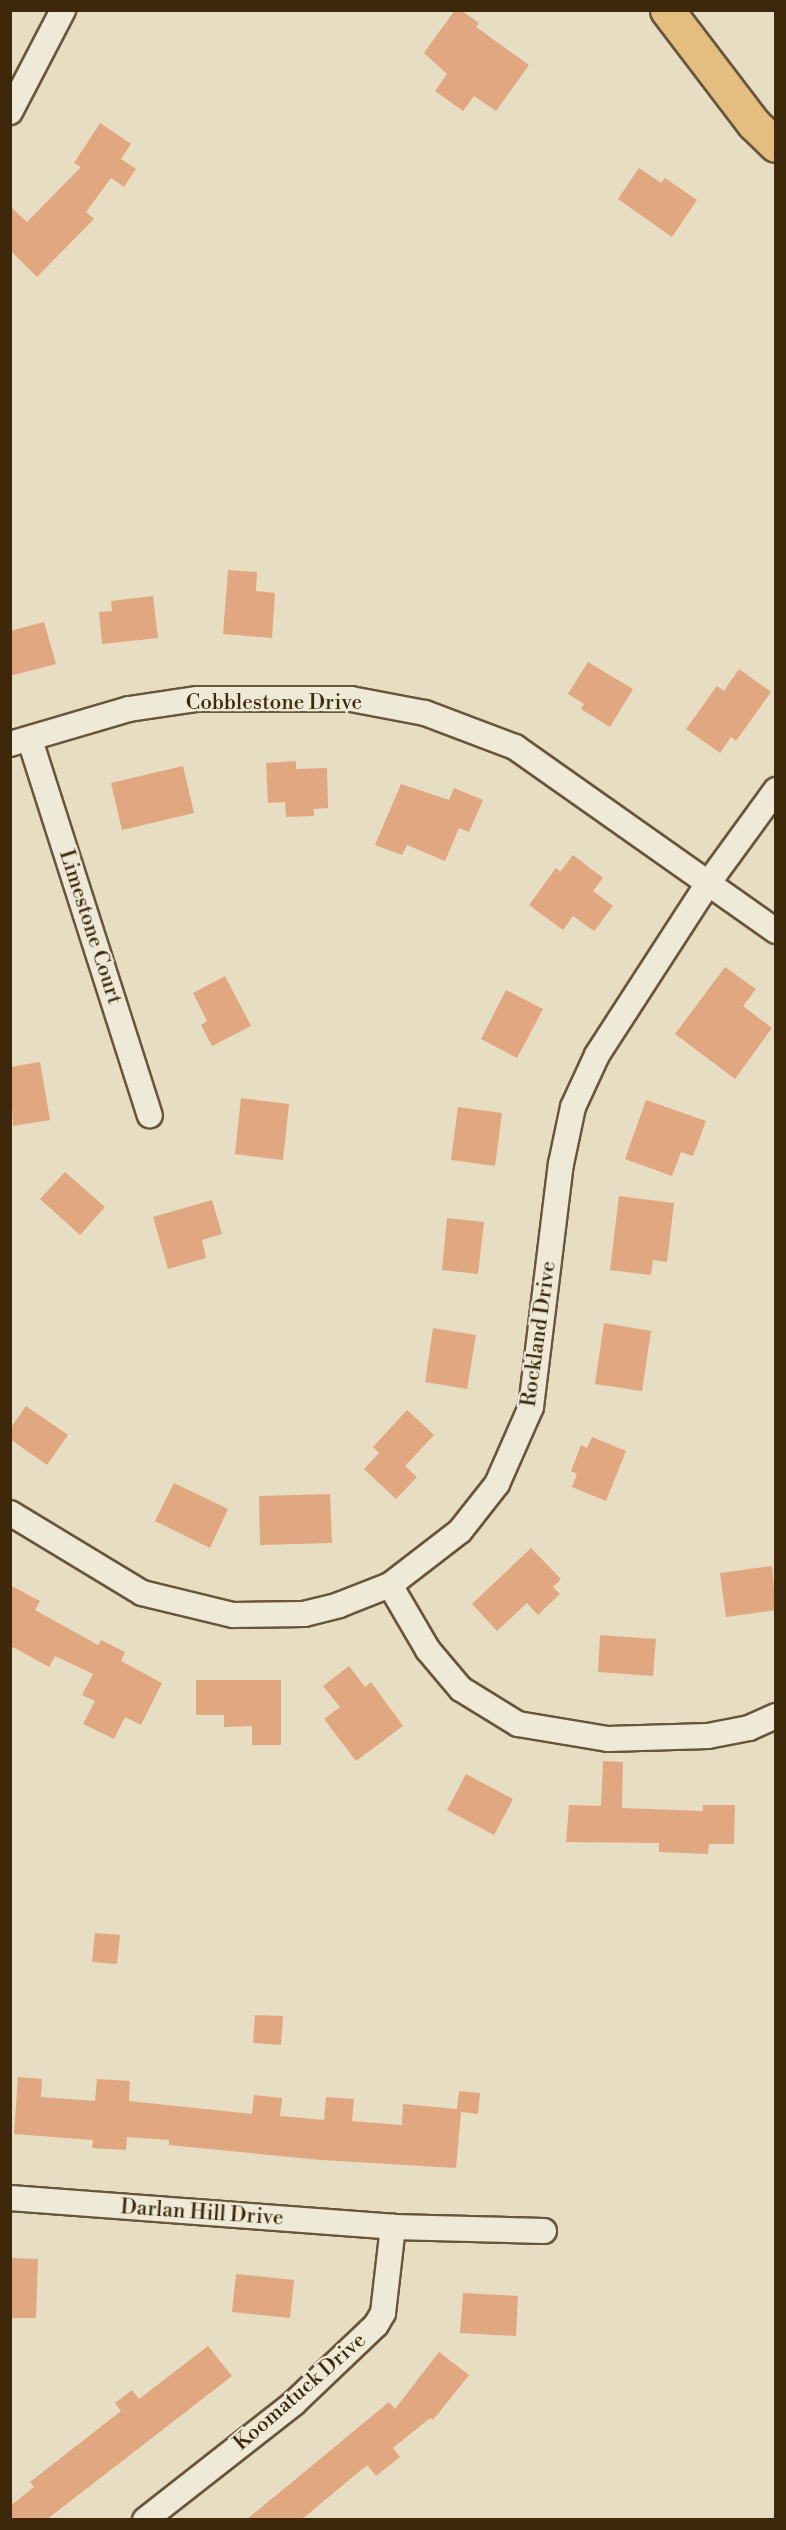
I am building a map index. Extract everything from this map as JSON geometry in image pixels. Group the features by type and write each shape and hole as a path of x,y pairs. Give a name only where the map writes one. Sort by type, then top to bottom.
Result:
{"main road":[{"path":"668,10 754,124 776,145"}],"street":[{"path":"10,112 63,10"},
{"name":"Cobblestone Drive","path":"20,742 129,710 197,699 351,699 425,713 515,747 776,931"},
{"name":"Limestone Court","path":"20,742 150,1115"},
{"name":"Rockland Drive","path":"10,1513 142,1593 233,1615 304,1614 390,1585 460,1531 497,1484 531,1407 561,1164 573,1107 597,1055 709,882 776,790"},
{"path":"390,1585 429,1650 460,1689 518,1724 556,1733 609,1739 708,1736 749,1728 776,1716"},
{"name":"Darlan Hill Drive","path":"10,2198 393,2227 544,2231"},
{"name":"Koomatuck Drive","path":"145,2520 294,2403 376,2325 383,2313 393,2227"}],"building":[{"path":"455,10 461,10 479,23 476,27 529,65 496,111 474,96 463,111 435,91 447,74 424,53"},
{"path":"100,123 131,144 121,159 136,169 124,187 111,178 86,212 94,219 37,277 10,250 10,206 27,222 81,167 74,163"},
{"path":"639,168 661,183 665,178 697,200 672,237 618,199"},
{"path":"228,570 257,572 256,591 275,593 272,638 223,634"},
{"path":"153,596 158,638 102,644 99,612 112,611 111,601"},
{"path":"44,622 56,664 10,676 10,631"},
{"path":"588,662 633,689 610,727 581,709 584,704 568,694"},
{"path":"739,669 771,692 736,741 731,737 720,753 686,729 717,686 724,691"},
{"path":"296,761 296,769 327,768 328,808 314,809 314,816 286,817 285,802 268,803 266,763"},
{"path":"183,766 194,813 122,830 111,783"},
{"path":"401,784 449,800 454,788 483,800 469,832 459,828 445,861 407,845 402,855 375,845"},
{"path":"573,855 603,878 593,891 613,906 594,931 573,916 563,930 529,905 556,868 560,872"},
{"path":"725,967 756,989 743,1006 772,1028 735,1079 675,1034"},
{"path":"225,976 251,1026 212,1046 201,1025 207,1021 193,993"},
{"path":"506,990 543,1009 517,1058 481,1039"},
{"path":"40,1062 50,1120 13,1126 10,1067"},
{"path":"241,1098 289,1104 283,1160 235,1154"},
{"path":"646,1100 706,1121 693,1156 681,1152 672,1176 625,1159"},
{"path":"458,1107 502,1113 495,1166 451,1160"},
{"path":"65,1172 105,1207 80,1235 40,1199"},
{"path":"619,1196 674,1203 667,1262 653,1260 651,1275 610,1270"},
{"path":"212,1200 222,1234 202,1240 206,1258 168,1269 153,1217"},
{"path":"447,1218 484,1222 478,1274 442,1270"},
{"path":"604,1323 651,1331 642,1391 595,1384"},
{"path":"433,1328 476,1335 467,1389 425,1382"},
{"path":"26,1406 68,1435 47,1465 10,1439 10,1429"},
{"path":"407,1410 434,1435 405,1466 417,1477 396,1499 364,1469 379,1453 373,1447"},
{"path":"592,1437 626,1451 606,1501 572,1487 577,1474 571,1471 581,1445 587,1448"},
{"path":"174,1483 228,1509 210,1548 155,1521"},
{"path":"330,1494 332,1543 260,1545 259,1496"},
{"path":"531,1548 561,1579 553,1587 560,1594 538,1615 527,1603 497,1631 472,1604"},
{"path":"772,1566 776,1610 726,1617 720,1573"},
{"path":"10,1585 40,1601 35,1610 98,1645 101,1640 125,1652 121,1661 162,1683 141,1725 125,1717 114,1739 83,1724 95,1701 82,1695 93,1674 55,1656 49,1667 13,1647 10,1651"},
{"path":"600,1635 656,1639 653,1676 598,1672"},
{"path":"349,1666 365,1687 371,1682 403,1726 356,1761 324,1719 340,1707 323,1686"},
{"path":"196,1680 281,1680 281,1745 252,1745 252,1726 224,1727 224,1715 196,1715"},
{"path":"603,1761 623,1762 622,1808 703,1811 703,1805 735,1805 734,1844 709,1844 708,1854 659,1852 659,1843 566,1842 569,1805 601,1806"},
{"path":"466,1774 513,1799 494,1835 447,1810"},
{"path":"95,1933 120,1935 117,1964 92,1962"},
{"path":"255,2015 283,2016 281,2045 253,2043"},
{"path":"18,2077 42,2079 41,2097 95,2101 97,2079 130,2081 129,2101 252,2114 254,2095 282,2098 280,2116 324,2120 326,2097 354,2099 352,2121 402,2125 403,2104 457,2109 459,2091 480,2093 478,2114 461,2112 456,2168 321,2160 169,2145 169,2140 127,2137 126,2150 92,2148 93,2140 14,2134"},
{"path":"10,2258 38,2259 36,2318 10,2318"},
{"path":"236,2274 294,2280 290,2318 232,2312"},
{"path":"463,2293 518,2296 516,2336 460,2333"},
{"path":"208,2346 232,2376 46,2520 10,2520 10,2506 34,2487 30,2482 121,2411 115,2403 132,2390 139,2399"},
{"path":"439,2352 469,2375 433,2420 430,2418 393,2448 400,2457 376,2476 367,2465 301,2520 246,2520 389,2402 395,2409"}]}
